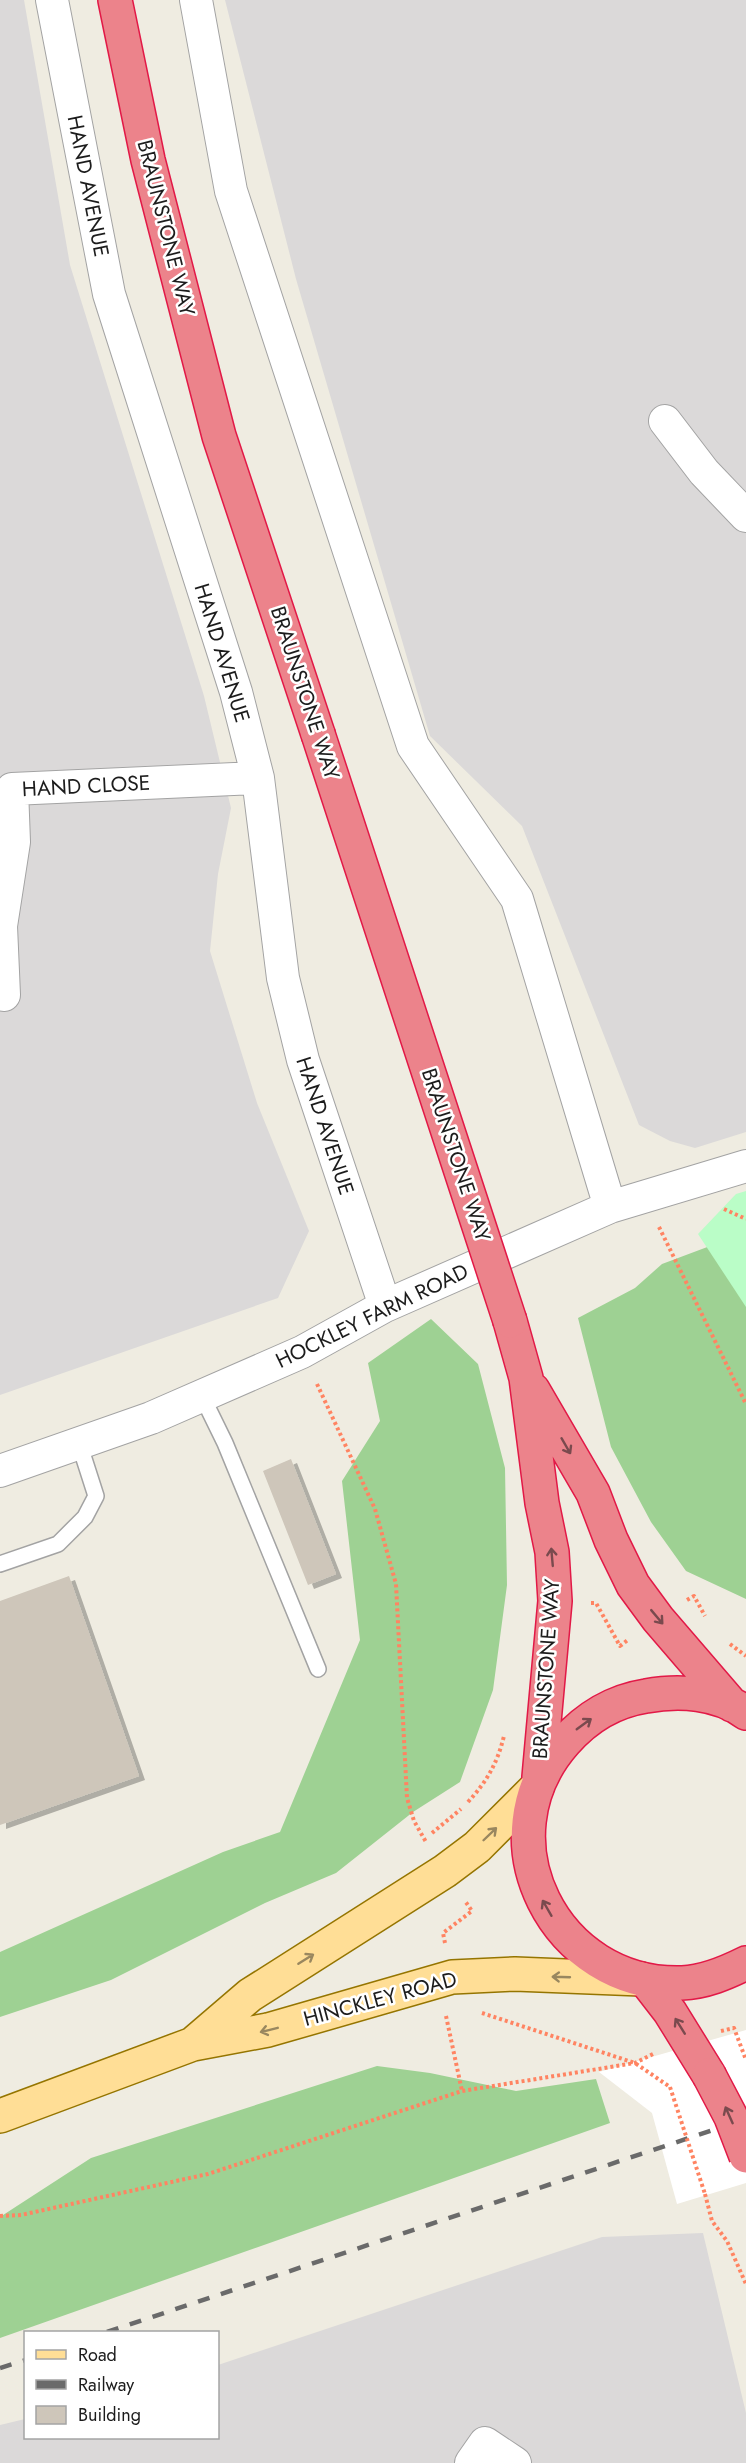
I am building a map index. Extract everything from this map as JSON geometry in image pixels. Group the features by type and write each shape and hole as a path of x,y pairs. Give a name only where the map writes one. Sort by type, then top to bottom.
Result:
{"highway":[{"name":"BRAUNSTONE WAY","path":"115,0 148,160 219,436 510,1321 526,1378 542,1503 552,1552 555,1601 538,1785"},
{"name":"BRAUNSTONE WAY","path":"526,1378 593,1493 610,1540 633,1585 658,1619 741,1709"},
{"path":"741,1709 700,1695 668,1692 635,1698 604,1710 576,1729 554,1754 538,1785 528,1827 531,1868 545,1907 569,1939 602,1965 644,1980 683,1983 718,1976 746,1963"},
{"path":"644,1980 670,2012 709,2075 731,2117 746,2156"}],"main road":[{"name":"HINCKLEY ROAD","path":"193,2044 250,1995 445,1871 477,1848 538,1785"},
{"name":"HINCKLEY ROAD","path":"0,2116 193,2044 268,2030 452,1977 515,1974 644,1980"}],"street":[{"name":"HAND AVENUE","path":"52,0 109,294 236,692 258,778 283,978 303,1060 385,1306"},
{"path":"196,0 231,190 413,746 517,899 610,1207"},
{"path":"665,421 704,472 746,516"},
{"name":"HAND CLOSE","path":"4,995 1,926 14,842 12,789 258,778"},
{"name":"HOCKLEY FARM ROAD","path":"0,1471 152,1418 302,1352 385,1306 610,1207 713,1191 746,1166"},
{"path":"471,2463 485,2442 515,2463"}],"lane":[{"path":"202,1396 225,1443 318,1669"},
{"path":"0,1564 58,1544 92,1507 96,1496 79,1443"}],"path":[{"path":"713,1191 746,1219"},
{"path":"668,1221 658,1224 746,1404"},
{"path":"302,1352 375,1509 396,1584 407,1798 414,1821 424,1839"},
{"path":"444,2007 462,2091"},
{"path":"0,2216 21,2215 208,2174 462,2091 635,2063"},
{"path":"669,2087 712,2221 727,2241 746,2284"}],"shaded area":[{"path":"0,0 24,0 70,265 204,696 231,808 218,874 210,951 257,1103 309,1231 278,1298 0,1395"},
{"path":"225,0 746,0 746,1132 695,1148 670,1141 639,1125 522,826 430,736 296,279"},
{"path":"703,2233 746,2413 746,2463 0,2463 0,2425 24,2419 24,2439 219,2439 219,2365 602,2237"}],"green space":[{"path":"746,1191 746,1307 698,1234 736,1194"},
{"path":"710,1246 746,1270 746,1599 686,1571 651,1522 611,1447 578,1318 635,1288 662,1264"},
{"path":"431,1319 478,1364 505,1468 507,1585 493,1690 460,1782 413,1812 336,1873 265,1903 111,1980 0,2017 0,1952 223,1852 280,1832 360,1640 342,1481 380,1421 368,1363"},
{"path":"377,2066 430,2073 516,2091 596,2079 610,2123 0,2338 0,2217 91,2158"}],"pier":[{"path":"746,2030 746,2183 677,2204 652,2113 599,2072"}],"building":[{"path":"291,1459 336,1574 308,1585 263,1471"},
{"path":"69,1576 139,1776 0,1825 0,1601"}],"railway":[{"path":"110,2331 746,2119"},
{"path":"0,2368 24,2361"}]}
